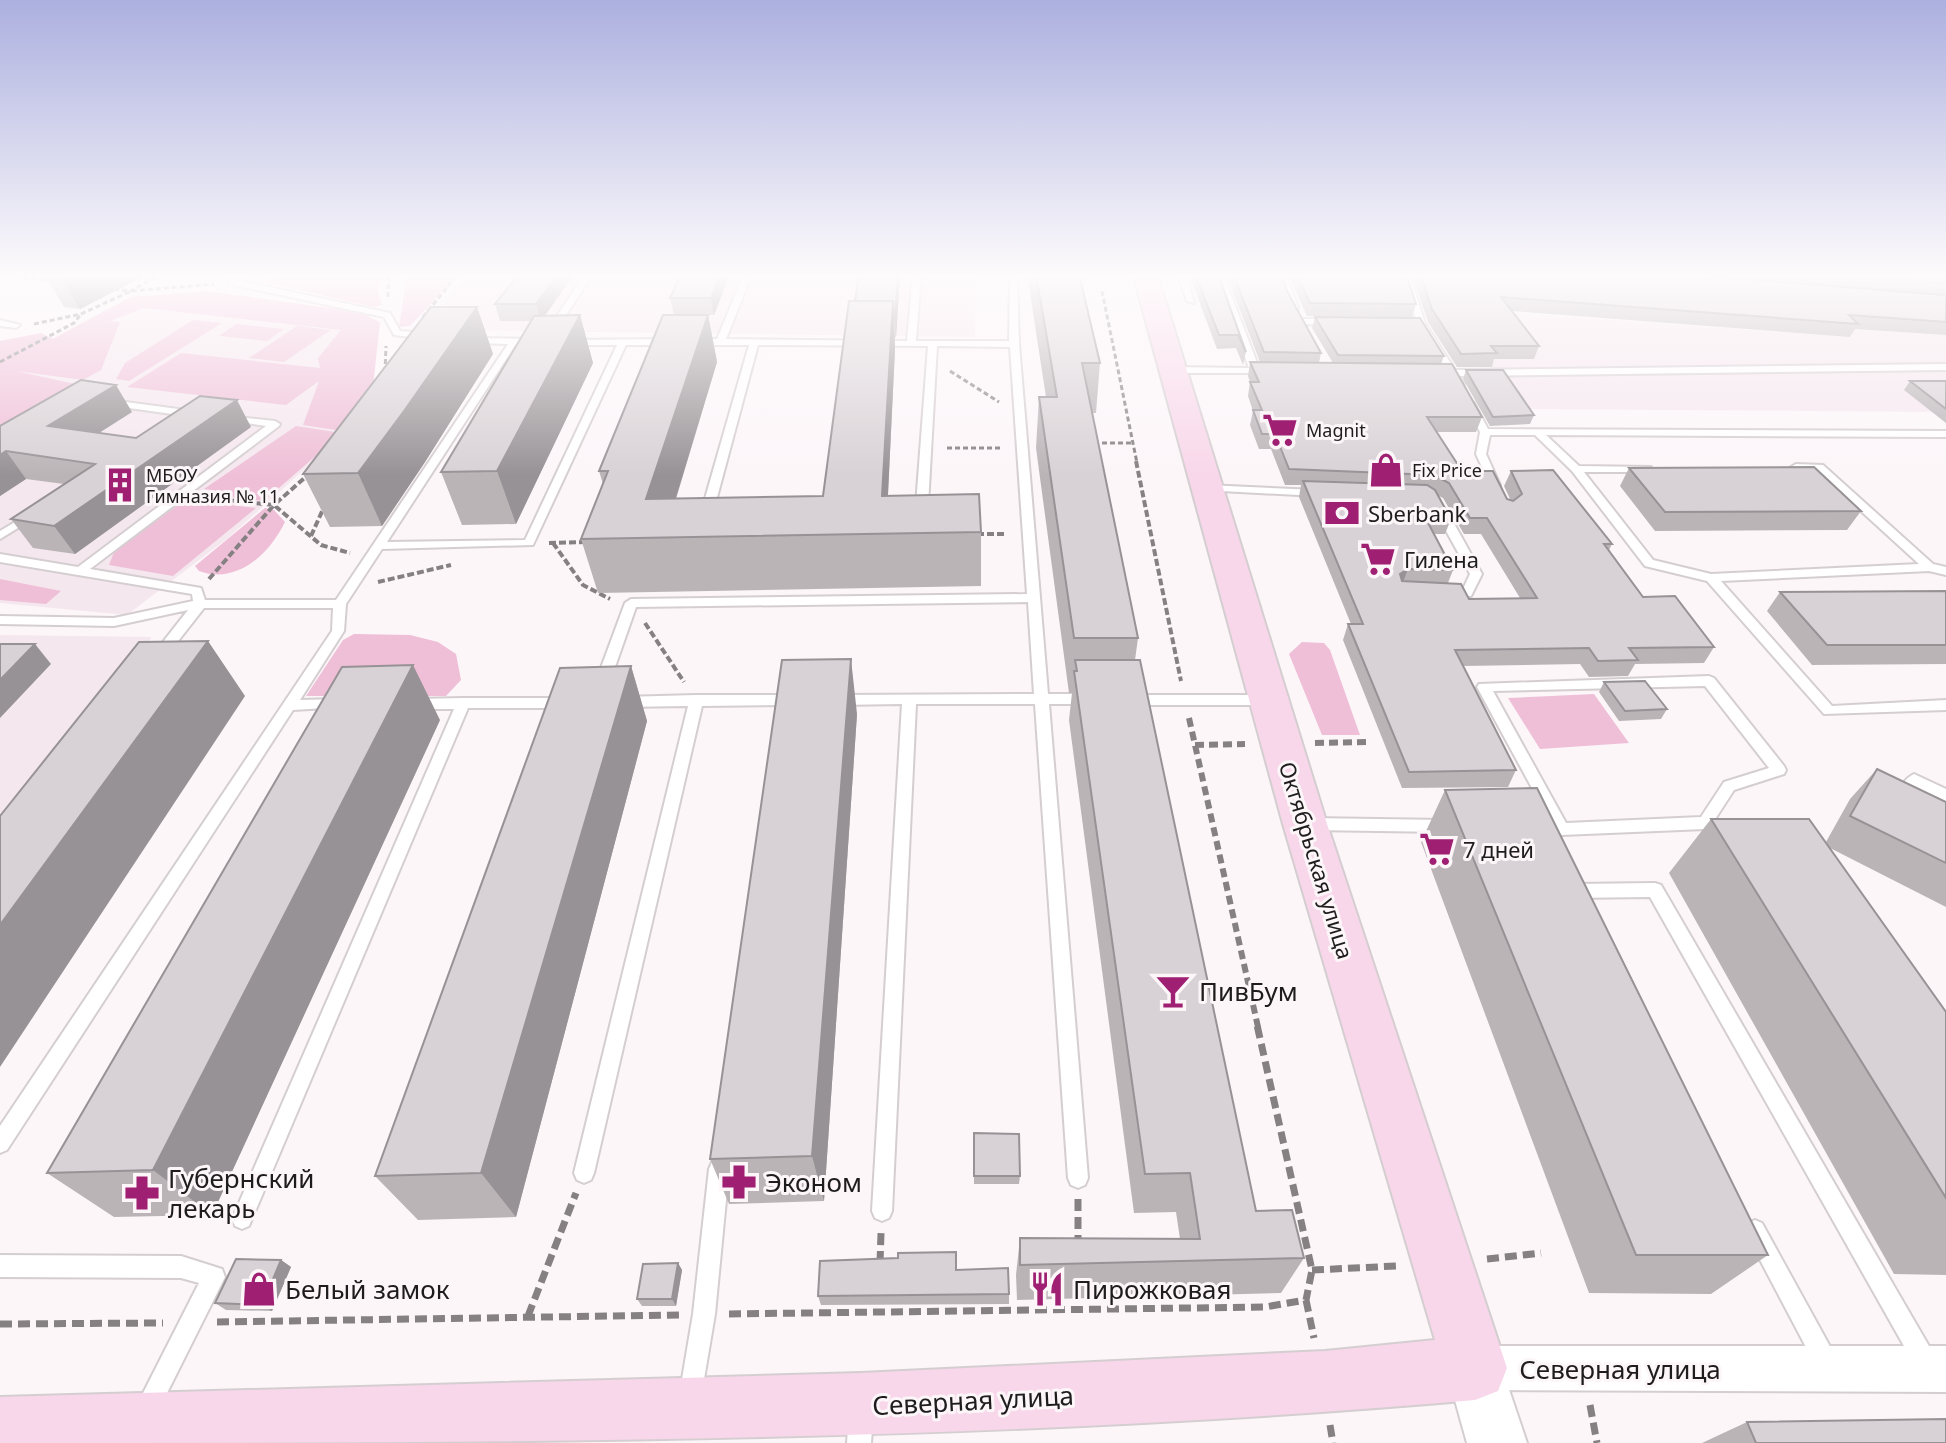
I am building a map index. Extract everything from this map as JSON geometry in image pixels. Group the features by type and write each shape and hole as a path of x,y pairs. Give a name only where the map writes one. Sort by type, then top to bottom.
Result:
{"main road":[{"name":"Октябрьская улица","path":"1163,341 1305,824 1475,1368"},
{"name":"Северная улица","path":"0,1430 688,1409 860,1424 1475,1368"}],"street":[{"name":"Северная улица","path":"1475,1368 1938,1370"},
{"name":"Октябрьская улица","path":"1475,1368 1497,1443"}],"lane":[{"path":"0,1143 338,631 340,604 514,341"},
{"path":"524,341 544,341"},
{"path":"1244,341 1255,371"},
{"path":"1432,341 1485,432 1481,454 1500,497"},
{"path":"560,342 1014,344 1033,598 1044,699 1078,1178"},
{"path":"381,546 529,543 623,342"},
{"path":"703,525 754,343"},
{"path":"922,505 933,343"},
{"path":"1424,372 1946,367"},
{"path":"1171,370 1285,371"},
{"path":"95,401 200,415"},
{"path":"82,570 275,424 215,416"},
{"path":"1485,432 1946,434"},
{"path":"1537,432 1576,469 1649,563 1711,578 1929,567 1946,571"},
{"path":"1788,468 1819,467 1929,567"},
{"path":"1576,469 1667,469"},
{"path":"1206,488 1334,494"},
{"path":"1429,592 1467,593 1476,574 1436,501"},
{"path":"0,536 45,506"},
{"path":"0,558 82,570 199,598 340,604"},
{"path":"1711,578 1829,711 1946,705"},
{"path":"0,620 114,622 199,598"},
{"path":"152,664 199,598"},
{"path":"595,702 631,603 1033,598"},
{"path":"1521,829 1562,829 1705,823 1729,786 1779,770 1709,681 1484,687 1562,829"},
{"path":"400,704 696,700 1270,700"},
{"path":"584,1173 696,700"},
{"path":"882,1211 909,701"},
{"path":"242,1219 463,703"},
{"path":"290,705 353,704"},
{"path":"1908,815 1896,809 1914,780 1946,795"},
{"path":"1305,824 1459,827"},
{"path":"1587,918 1572,890 1655,890 1938,1370"},
{"path":"688,1409 704,1314 719,1169"},
{"path":"1742,1206 1831,1371"},
{"path":"0,1266 181,1267 214,1277 138,1427"}],"path":[{"path":"0,362 39,341"},
{"path":"385,376 385,348 390,341"},
{"path":"1113,341 1185,700 1312,1270 1306,1300 1315,1341"},
{"path":"926,447 1022,449"},
{"path":"199,598 274,505 319,465"},
{"path":"181,495 274,505 321,545 372,559"},
{"path":"311,536 326,502"},
{"path":"971,534 1028,533"},
{"path":"529,543 597,542"},
{"path":"553,543 570,573 600,597 631,603 696,700"},
{"path":"352,588 458,564"},
{"path":"528,1316 584,1173"},
{"path":"1078,1178 1078,1251"},
{"path":"880,1269 882,1211"},
{"path":"1477,1260 1541,1253"},
{"path":"1312,1270 1402,1265"},
{"path":"1078,1295 1079,1309"},
{"path":"878,1312 879,1297"},
{"path":"0,1324 1265,1307 1306,1300"},
{"path":"1330,1424 1333,1443"}],"shaded area":[{"path":"0,341 112,341 101,370 83,380 16,371 89,387 0,441"},
{"path":"46,341 371,341 376,405 228,538 127,615 0,603 0,366"},
{"path":"159,341 193,341 129,381 116,379 125,363"},
{"path":"274,341 314,341 284,362 249,358"},
{"path":"332,341 378,341 371,405 342,431 303,425 319,381 286,405 127,387 181,353 320,368 318,358"},
{"path":"1475,341 1946,341 1946,412 1520,409"},
{"path":"296,426 342,433 264,501 206,494 211,490 204,489"},
{"path":"185,500 256,508 173,576 109,565 114,552"},
{"path":"265,508 274,510 285,522 261,556 226,574 199,571 195,566"},
{"path":"0,579 61,591 46,604 0,600"},
{"path":"354,634 410,635 438,642 456,654 461,680 446,696 306,696 343,640"},
{"path":"0,635 152,637 0,825"},
{"path":"1302,642 1324,643 1330,650 1360,735 1322,735 1289,654"},
{"path":"1594,694 1629,743 1540,749 1508,698"}],"building":[{"path":"405,341 453,341 358,473 303,474"},
{"path":"519,341 566,341 497,471 441,472"},
{"path":"652,341 699,341 646,499 823,496 844,341 891,341 882,496 979,494 981,532 581,539 608,471 599,471"},
{"path":"1047,341 1095,341 1100,363 1082,363 1138,638 1074,638 1039,397 1057,397"},
{"path":"1260,341 1315,341 1321,353 1264,352"},
{"path":"1330,341 1435,341 1444,356 1338,355"},
{"path":"1453,341 1535,341 1539,346 1491,346 1497,353 1461,354"},
{"path":"1250,362 1452,364 1482,417 1427,417 1462,471 1493,471 1507,499 1513,501 1522,494 1511,471 1553,470 1612,544 1604,544 1643,597 1675,596 1714,647 1629,648 1638,660 1598,661 1589,648 1455,650 1516,770 1409,772 1348,624 1363,624 1303,481 1427,485 1435,490 1451,519 1426,519 1453,570 1408,569 1400,574 1402,581 1461,584 1469,599 1537,598 1487,518 1470,518 1449,483 1434,475 1289,469 1275,434 1262,434 1253,410 1262,410 1250,382 1259,382"},
{"path":"1466,370 1503,370 1534,415 1493,417"},
{"path":"81,380 116,385 48,426 136,438 200,396 237,400 54,526 11,519 95,464 6,451 0,455 0,426"},
{"path":"1910,381 1946,381 1946,409"},
{"path":"1814,467 1861,511 1665,512 1629,468"},
{"path":"1946,591 1946,645 1827,645 1780,592"},
{"path":"208,641 0,925 0,816 139,642"},
{"path":"0,644 35,644 0,680"},
{"path":"851,659 812,1156 710,1159 782,660"},
{"path":"1075,660 1140,660 1256,1211 1292,1210 1304,1258 1020,1265 1020,1238 1200,1239 1190,1173 1145,1174 1074,671 1077,671"},
{"path":"413,665 153,1170 47,1173 342,667"},
{"path":"631,666 481,1173 375,1176 560,668"},
{"path":"1645,681 1667,709 1625,711 1604,682"},
{"path":"1877,769 1946,802 1946,863 1850,816"},
{"path":"1537,788 1768,1255 1636,1255 1445,790"},
{"path":"1711,819 1809,819 1946,1012 1946,1198"},
{"path":"974,1133 1019,1134 1020,1176 974,1176"},
{"path":"956,1252 956,1270 1008,1268 1009,1294 818,1296 820,1261 898,1258 898,1253"},
{"path":"236,1259 281,1260 262,1305 215,1303"},
{"path":"678,1263 672,1299 637,1299 643,1264"},
{"path":"1946,1419 1946,1443 1756,1443 1747,1422"}],"place":[{"name":"Magnit","path":"1280,430"},
{"name":"Fix Price","path":"1386,470"},
{"name":"МБОУ Гимназия № 11","path":"120,485"},
{"name":"Sberbank","path":"1342,513"},
{"name":"Гилена","path":"1378,559"},
{"name":"7 дней","path":"1437,849"},
{"name":"ПивБум","path":"1173,991"},
{"name":"Эконом","path":"739,1182"},
{"name":"Губернский лекарь","path":"142,1193"},
{"name":"Белый замок","path":"259,1289"},
{"name":"Пирожковая","path":"1047,1289"}]}
